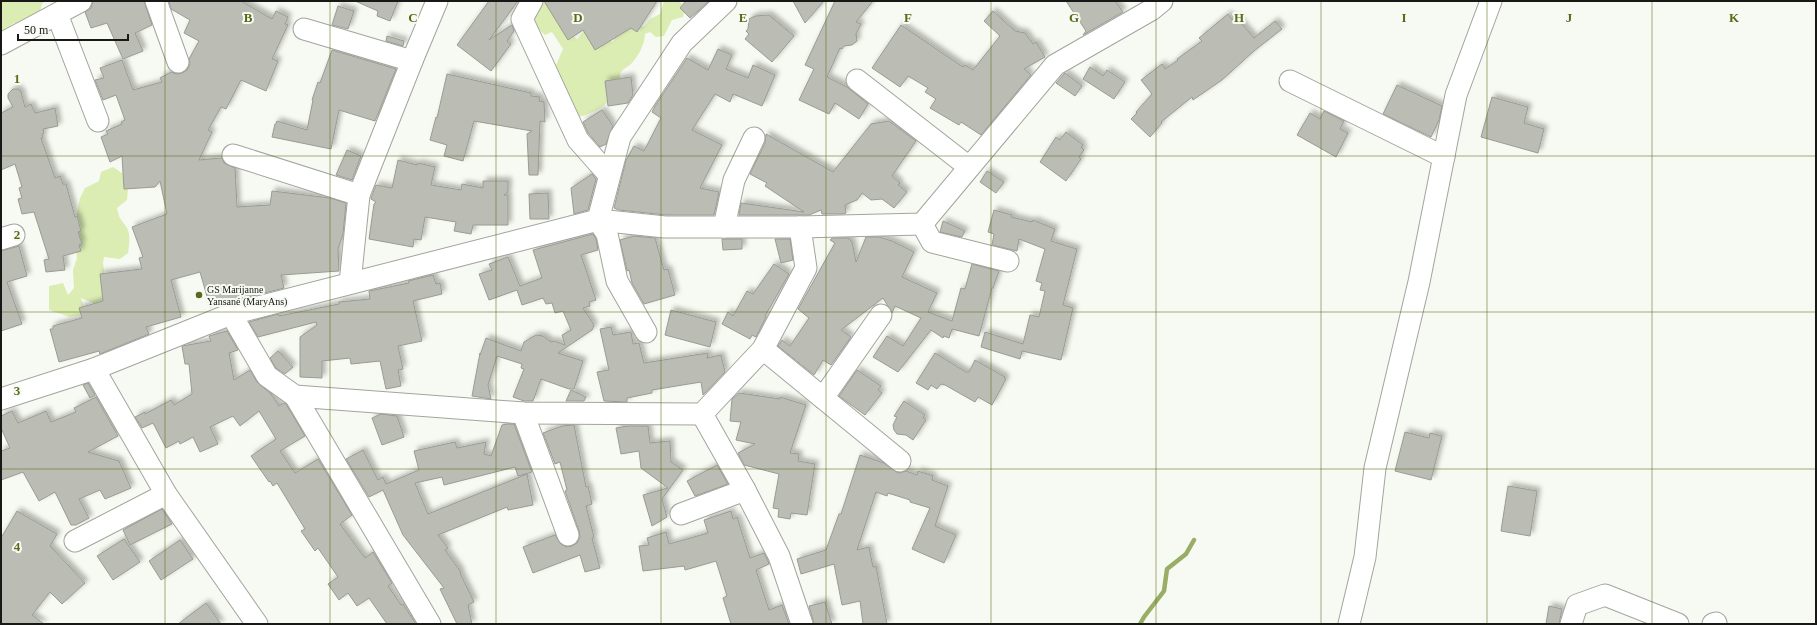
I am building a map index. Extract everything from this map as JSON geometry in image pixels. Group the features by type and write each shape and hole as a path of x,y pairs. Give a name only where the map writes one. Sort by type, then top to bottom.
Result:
{"street":[{"path":"1,44 82,1"},
{"path":"156,1 178,62"},
{"path":"350,283 359,195 437,1"},
{"path":"532,1 522,19 578,140 609,175"},
{"path":"646,332 617,281 607,234 598,220 620,137 682,43 726,1"},
{"path":"1,399 94,368 231,314 598,220 665,227 800,227 922,224 1055,65 1151,10 1162,1"},
{"path":"1348,624 1365,557 1375,468 1418,282 1456,95 1491,1"},
{"path":"57,14 98,122"},
{"path":"304,29 412,61"},
{"path":"857,80 970,167"},
{"path":"1290,81 1444,157"},
{"path":"724,227 734,180 754,138"},
{"path":"233,155 359,195"},
{"path":"922,224 932,242 1008,260"},
{"path":"295,396 523,413 702,414 763,349 806,268 800,227"},
{"path":"231,314 267,376 295,396 430,624"},
{"path":"823,398 881,315"},
{"path":"763,349 900,461"},
{"path":"94,368 166,494 257,624"},
{"path":"523,413 568,535"},
{"path":"702,414 745,490 779,556 802,624"},
{"path":"680,514 745,490"},
{"path":"75,541 166,494"},
{"path":"1571,624 1577,605 1605,595 1678,624"}],"green space":[{"path":"1,1 45,1 42,4 34,33 14,23 1,33"},
{"path":"531,1 560,1 568,32 577,39 589,25 604,39 613,42 618,31 637,25 644,27 650,19 660,14 664,1 679,1 685,8 683,17 672,20 664,36 656,37 650,32 645,34 644,42 639,54 631,64 621,72 619,85 612,97 603,106 579,117 571,110 553,72 563,49 552,32 545,35 535,26"},
{"path":"113,167 129,178 127,200 117,208 129,234 128,253 120,259 104,257 103,263 106,284 101,306 81,298 86,314 70,317 49,310 49,286 63,283 68,295 74,288 73,270 77,258 74,227 80,198 85,188 99,181 101,172"}],"building":[{"path":"93,1 144,1 152,25 135,33 143,51 123,59 107,23 91,28 85,12 91,8"},
{"path":"169,1 241,1 272,19 276,11 288,17 285,24 288,25 272,59 278,61 266,91 241,80 226,109 221,107 208,130 212,132 199,160 222,158 224,163 235,168 237,207 270,205 272,191 330,198 346,203 343,234 338,249 339,271 281,275 284,288 210,307 200,272 171,280 181,317 146,327 149,334 100,354 99,351 59,362 50,329 53,329 53,326 82,318 79,308 103,301 100,274 142,269 139,258 143,257 132,227 167,214 160,181 155,187 124,189 122,156 110,162 101,137 108,134 106,131 122,124 121,122 125,120 116,95 103,100 95,80 104,78 100,68 122,60 133,90 162,82 160,78 171,72 176,74 187,70 190,64 189,59 199,41 184,33 190,20 171,9"},
{"path":"355,1 398,1 390,21 377,16 378,11"},
{"path":"489,1 518,1 489,40 512,25 514,31 507,41 511,44 491,71 457,45"},
{"path":"544,1 657,1 637,32 631,28 595,50 583,30 568,40"},
{"path":"686,1 709,1 690,18 680,8"},
{"path":"793,1 824,1 805,23"},
{"path":"835,1 873,1 856,22 861,24 856,34 857,41 852,45 844,46 842,49 840,48 827,77 847,87 868,104 859,119 835,103 829,114 799,100 814,69 805,65"},
{"path":"1066,1 1115,1 1123,12 1083,35 1086,31"},
{"path":"338,6 354,11 348,29 332,25"},
{"path":"993,11 1015,31 1025,33 1033,44 1036,42 1045,57 1024,69 1031,75 981,135 961,122 959,125 930,108 936,99 925,92 928,88 908,76 900,87 872,68 901,25 963,67 965,65 973,70 1000,36 984,21"},
{"path":"1228,14 1232,20 1236,17 1254,38 1275,21 1282,29 1254,51 1222,80 1193,100 1192,97 1161,122 1162,123 1150,137 1131,119 1152,94 1141,80 1162,64 1165,69 1178,60 1177,59 1202,41 1199,38"},
{"path":"769,15 794,36 772,62 745,39 749,34 746,31 748,29 749,19 755,16"},
{"path":"387,36 404,41 403,46 386,41"},
{"path":"718,49 732,55 726,69 748,78 753,65 775,75 762,106 733,94 730,102 715,94 692,130 722,145 700,188 719,192 714,215 666,215 619,210 614,208 626,160 634,146 644,151 661,118 652,112 655,106 687,58 708,70"},
{"path":"332,50 396,69 375,121 339,110 331,149 272,137 277,121 307,130 312,100"},
{"path":"1090,67 1103,76 1107,70 1125,82 1114,99 1083,79"},
{"path":"1065,73 1082,86 1075,96 1056,83"},
{"path":"447,74 531,93 531,96 540,97 539,101 544,102 545,122 540,121 538,175 529,175 527,134 532,131 474,121 463,161 444,156 447,145 430,140 436,117 437,118"},
{"path":"631,77 633,95 628,103 608,106 605,81"},
{"path":"1397,85 1442,106 1439,120 1431,137 1383,114"},
{"path":"13,89 18,89 21,92 25,107 31,104 35,113 55,108 58,126 43,129 43,138 41,138 55,178 60,176 63,184 66,184 75,217 77,216 81,231 78,232 82,244 79,245 81,251 63,256 65,270 46,272 44,260 49,259 34,212 22,214 18,199 22,198 19,188 22,187 15,164 1,170 1,113 13,107 8,98 8,94"},
{"path":"1492,97 1528,107 1524,123 1544,129 1538,153 1481,137"},
{"path":"602,110 613,126 606,144 600,147 588,133 583,122"},
{"path":"1324,111 1344,121 1340,129 1348,133 1336,157 1297,135 1310,113 1320,119"},
{"path":"889,121 916,141 892,176 900,183 898,185 907,192 894,208 882,199 871,200 862,193 857,200 845,205 846,213 843,214 822,214 821,210 809,215 739,215 741,203 804,212 765,186 767,183 750,174 765,143 766,134 833,172 871,124"},
{"path":"1066,132 1083,145 1081,147 1084,150 1079,157 1081,159 1066,181 1040,162 1056,137 1060,140"},
{"path":"347,150 361,156 352,180 336,175"},
{"path":"398,160 417,165 418,163 435,167 431,185 461,190 462,184 483,188 483,181 508,181 508,192 504,195 508,195 508,225 473,225 471,234 454,231 456,222 425,217 421,240 414,239 413,247 369,239 374,204 376,202 371,198 376,185 392,188"},
{"path":"987,171 1004,182 996,193 980,182"},
{"path":"592,174 596,179 588,210 574,214 571,188"},
{"path":"548,193 549,219 530,219 529,194"},
{"path":"994,210 1012,215 1011,217 1032,222 1033,220 1055,229 1051,241 1077,249 1063,305 1073,308 1061,360 1022,351 1020,359 981,347 985,332 1023,344 1030,315 1039,317 1045,291 1040,290 1042,283 1036,281 1045,249 1019,239 1017,251 992,245 994,234 988,232"},
{"path":"943,221 965,231 962,237 940,232"},
{"path":"593,234 596,239 598,250 581,255 596,300 589,302 590,306 583,308 594,325 592,330 558,353 583,361 574,389 569,389 541,379 533,401 524,401 513,397 524,369 521,368 522,364 497,356 488,385 491,399 472,396 480,353 480,355 486,338 521,351 524,342 536,335 543,336 551,342 554,341 565,345 562,335 571,330 563,311 555,313 552,303 546,304 543,298 522,305 517,290 489,300 479,274 492,270 489,264 508,257 520,286 542,278 533,250"},
{"path":"634,236 655,238 664,270 668,269 675,295 644,304 632,283 629,270 627,271 620,240"},
{"path":"866,237 879,237 892,241 914,252 902,277 937,293 928,312 952,321 961,288 965,289 972,264 999,271 992,288 979,336 952,329 949,338 944,336 943,338 931,330 898,372 873,357 887,336 903,346 921,318 895,306 892,313 883,298 841,330 851,337 831,365 823,360 814,375 778,346 782,340 790,346 809,318 798,309 835,243 830,240 832,238 848,238 852,242 856,262"},
{"path":"722,239 742,239 742,249 723,250"},
{"path":"775,239 790,239 793,260 781,263"},
{"path":"19,246 27,276 7,282 22,324 1,331 1,251"},
{"path":"774,264 789,274 765,316 766,317 756,337 752,335 750,339 722,324 728,312 733,316 747,291 753,294"},
{"path":"433,275 436,284 440,283 442,294 413,301 422,341 398,346 403,369 398,370 401,386 386,389 380,361 351,364 350,358 322,361 322,378 300,377 300,337 317,325 316,322 258,337 249,322 278,314 279,316 339,304 339,302 370,299 369,291 409,283 408,281"},
{"path":"671,310 716,322 710,347 665,335"},
{"path":"611,327 613,335 631,332 633,344 639,343 644,363 708,353 707,358 721,355 725,372 703,395 701,382 652,390 652,393 627,398 627,402 604,401 597,372 609,370 600,329"},
{"path":"227,331 238,350 229,353 234,380 250,370 257,382 271,394 279,406 284,403 286,404 305,436 280,451 295,473 318,459 352,515 340,524 365,558 373,552 392,583 388,586 401,605 403,604 416,624 387,624 369,598 357,606 348,593 339,600 328,584 338,577 318,548 315,551 301,531 305,529 277,483 273,486 270,481 269,482 251,456 276,439 259,411 240,426 233,416 210,427 218,444 200,452 193,437 180,444 179,441 166,448 153,423 142,428 135,417 145,412 145,414 171,400 174,405 192,394 189,364 185,364 182,346 211,341 209,336"},
{"path":"278,351 293,367 285,374 276,368 270,358"},
{"path":"935,353 966,372 969,372 975,360 1005,377 1004,378 1006,379 992,405 978,397 975,402 945,385 941,384 937,389 931,385 928,390 916,383"},
{"path":"857,370 881,386 878,390 882,393 865,415 839,396"},
{"path":"88,383 95,395 90,398 83,385"},
{"path":"571,390 586,397 584,401 566,401"},
{"path":"739,393 780,399 780,397 806,405 790,453 799,454 798,461 815,464 807,515 791,513 790,519 778,517 779,509 773,508 779,474 744,465 738,453 755,444 736,440 741,422 730,421 732,399"},
{"path":"96,397 118,436 88,452 119,461 131,488 105,499 100,490 79,499 89,518 76,525 71,525 55,492 39,501 23,472 1,480 1,451 10,448 1,428 1,416 12,411 18,423 46,411 51,422 76,412 74,408"},
{"path":"904,401 925,415 923,418 926,420 913,440 906,435 897,434 894,430 893,425 897,417 894,416"},
{"path":"381,414 397,416 404,437 382,445 372,418"},
{"path":"514,424 532,472 518,476 515,467 444,485 442,477 415,483 428,514 527,474 533,505 508,510 507,507 438,535 448,548 445,550 461,572 460,573 474,602 468,605 472,624 457,624 440,589 444,588 403,535 383,490 369,497 346,459 363,450 378,480 383,477 386,484 419,470 414,451 455,442 457,448 486,442 484,454 491,456 502,425"},
{"path":"574,425 586,487 588,486 592,504 586,506 600,568 585,572 580,555 533,573 523,547 555,535 561,544 566,547 572,546 577,543 580,537 565,491 567,490 560,462 555,464 543,433 562,426"},
{"path":"628,426 648,426 650,443 670,441 671,462 683,470 662,499 667,517 652,526 643,495 668,488 641,468 639,451 621,454 616,428"},
{"path":"1405,432 1429,438 1430,433 1442,436 1431,480 1395,471"},
{"path":"860,455 884,463 898,473 906,471 917,475 918,471 933,476 932,480 948,486 935,526 956,535 944,563 912,549 930,508 888,493 887,496 876,492 857,550 869,547 873,567 876,566 887,624 863,624 860,601 842,605 834,564 801,574 797,559 826,550 839,514 841,514"},
{"path":"717,465 728,484 695,496 687,481"},
{"path":"1508,486 1537,491 1530,536 1501,531"},
{"path":"162,509 172,524 130,545 123,530"},
{"path":"17,511 57,534 50,546 85,583 62,604 50,592 32,615 44,624 1,624 1,538"},
{"path":"731,511 733,519 737,517 750,558 764,553 768,561 769,564 756,570 769,610 782,605 789,624 731,624 723,598 727,596 716,561 685,570 684,566 643,571 639,546 649,545 647,538 666,532 669,544 708,533 704,520"},
{"path":"124,539 140,562 113,580 97,556"},
{"path":"180,540 193,559 161,580 149,561"},
{"path":"825,602 832,624 814,624 809,606"},
{"path":"206,603 221,624 178,624"},
{"path":"1549,606 1562,609 1559,624 1546,624"}],"waterway":[{"path":"1140,624 1164,591 1167,569 1186,554 1194,540"}],"place":[{"name":"GS Marijanne Yansané (MaryAns)","path":"199,295"}]}
